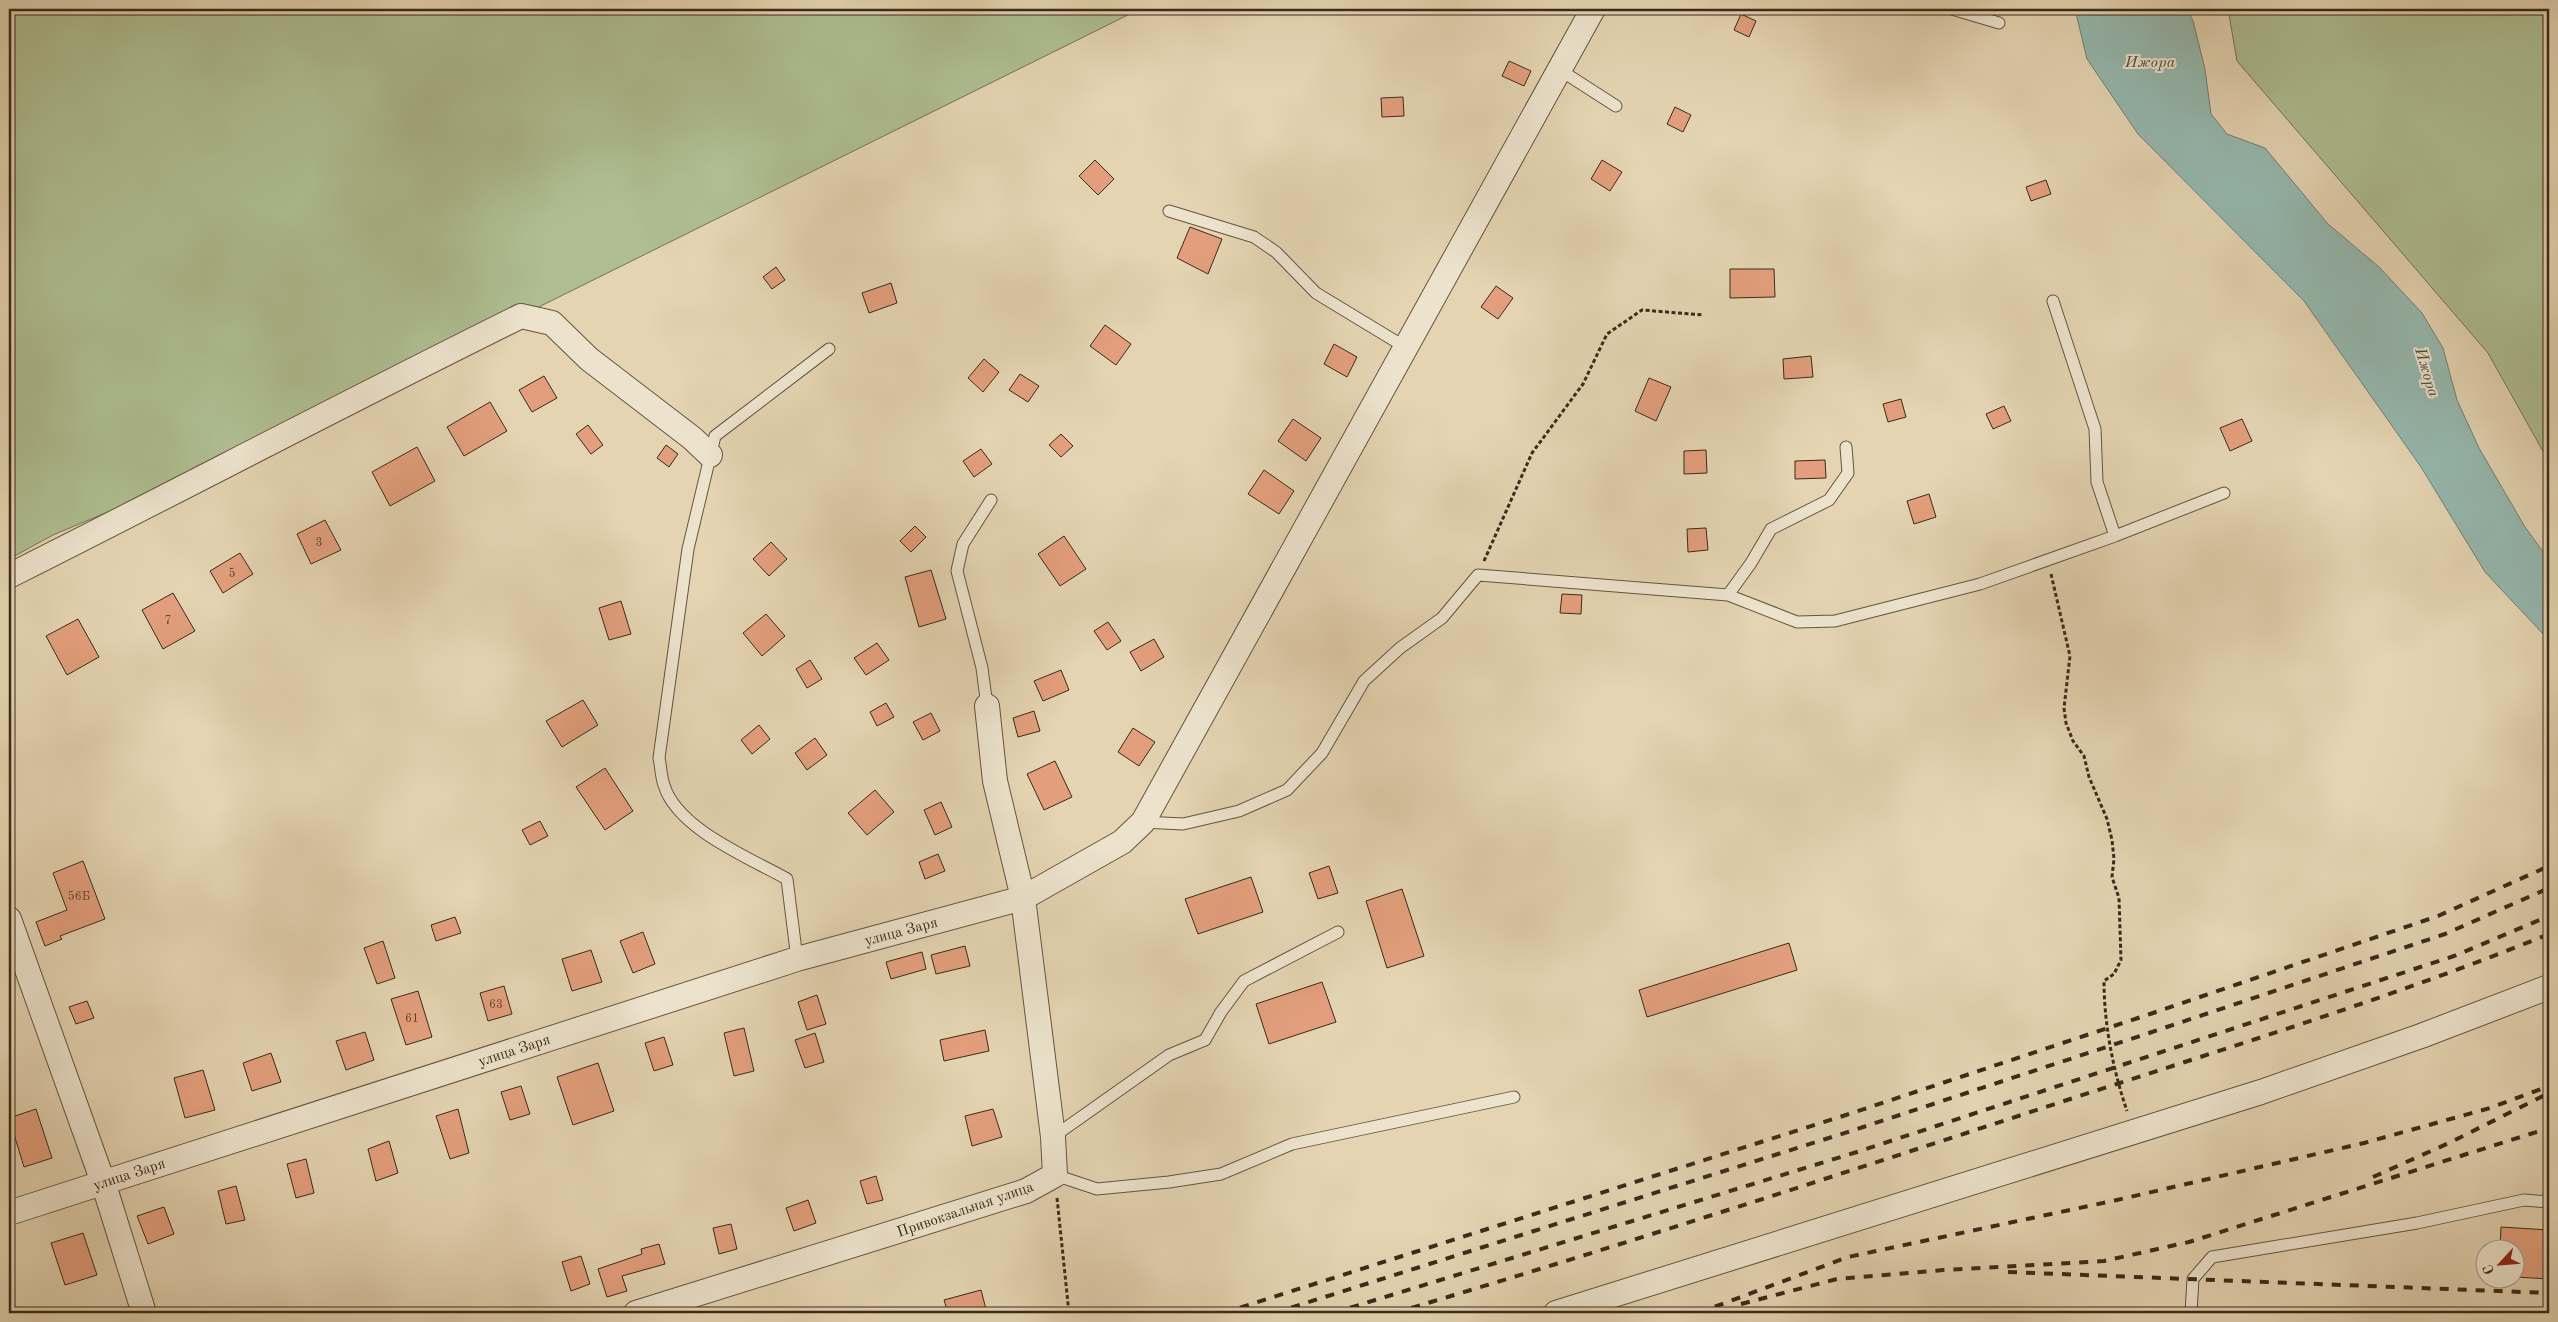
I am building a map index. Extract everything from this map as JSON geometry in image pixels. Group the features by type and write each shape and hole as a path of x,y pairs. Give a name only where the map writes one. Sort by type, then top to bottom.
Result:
{"street":[{"name":"улица Заря","path":"9,1212 797,959 1023,898 1122,842 1143,822 1594,9"},
{"path":"9,576 193,484 305,423 521,316 552,323 589,359 692,438 710,455"},
{"path":"987,706 995,781 1023,898 1053,1137 1054,1175"},
{"path":"9,920 103,1182 144,1313"},
{"path":"1556,1313 1739,1254 1919,1201 2261,1092 2421,1036 2549,987"},
{"name":"Привокзальная улица","path":"636,1313 1026,1191 1054,1175"}],"lane":[{"path":"1952,9 1998,23"},
{"path":"1560,70 1616,106"},
{"path":"1169,211 1254,238 1276,252 1316,293 1405,347"},
{"path":"2053,301 2095,429 2097,482 2115,536"},
{"path":"797,959 788,879 709,836 679,810 664,786 659,758 688,548 715,436 829,349"},
{"path":"1728,595 1751,563 1771,529 1829,500 1848,473 1846,446"},
{"path":"1143,822 1183,824 1238,811 1287,790 1322,754 1364,682 1400,648 1442,618 1478,575 1728,595 1797,622 1835,621 1980,584 2115,536 2224,493"},
{"path":"987,706 982,668 958,571 963,544 991,500"},
{"path":"1053,1137 1170,1055 1205,1040 1221,1012 1244,982 1338,932"},
{"path":"1054,1175 1097,1189 1169,1182 1221,1174 1292,1144 1514,1097"},
{"path":"2191,1313 2193,1279 2212,1257 2417,1223 2524,1200 2549,1202"}],"path":[{"path":"1478,575 1532,453 1583,384 1607,334 1642,310 1704,315"},
{"path":"2047,560 2062,616 2070,656 2064,708 2066,723 2073,741 2084,756 2089,777 2107,819 2112,840 2114,859 2112,877 2118,898 2121,960 2114,974 2104,981 2104,1005 2107,1028 2122,1096 2134,1131"},
{"path":"1054,1175 1069,1313"}],"green space":[{"path":"9,9 1140,9 222,464 53,535 9,559"},
{"path":"2228,9 2549,9 2549,462 2488,353 2237,61"}],"water":[{"name":"Ижора","path":"2075,9 2187,9 2193,21 2205,69 2211,114 2227,134 2265,148 2328,224 2379,267 2422,313 2443,348 2457,400 2479,448 2525,527 2549,560 2549,638 2544,635 2485,572 2421,467 2304,301 2138,134 2087,59"}],"building":[{"path":"1741,14 1756,21 1749,37 1734,30"},
{"path":"1509,61 1531,71 1524,86 1502,76"},
{"path":"1403,97 1404,116 1382,117 1381,98"},
{"path":"1675,107 1691,115 1683,132 1667,124"},
{"path":"1095,160 1114,179 1098,195 1079,176"},
{"path":"1602,160 1622,172 1610,191 1591,179"},
{"path":"2046,180 2051,194 2031,201 2026,187"},
{"path":"1190,227 1222,239 1208,274 1177,258"},
{"path":"776,267 785,280 772,289 763,277"},
{"path":"1730,269 1774,269 1775,297 1730,298"},
{"path":"891,283 897,303 869,313 862,293"},
{"path":"1496,286 1513,298 1498,319 1481,307"},
{"path":"1105,325 1131,344 1116,365 1090,346"},
{"path":"1334,344 1357,357 1347,377 1324,364"},
{"path":"1811,356 1813,377 1784,379 1783,359"},
{"path":"984,359 999,372 983,392 968,378"},
{"path":"1020,374 1039,386 1028,402 1009,390"},
{"path":"544,376 557,398 532,412 519,390"},
{"path":"1649,378 1671,387 1656,421 1635,411"},
{"path":"1901,399 1906,417 1888,422 1883,404"},
{"path":"490,402 507,431 464,456 447,427"},
{"path":"2004,406 2011,421 1993,429 1986,414"},
{"path":"1293,419 1321,438 1306,461 1278,441"},
{"path":"2242,419 2252,441 2230,451 2220,428"},
{"path":"588,425 603,445 591,454 576,434"},
{"path":"1061,434 1073,446 1061,457 1049,445"},
{"path":"666,445 678,454 669,467 657,458"},
{"path":"417,447 435,481 390,506 372,472"},
{"path":"981,449 992,464 974,477 963,461"},
{"path":"1706,450 1707,473 1684,474 1684,451"},
{"path":"1825,460 1826,478 1795,479 1795,461"},
{"path":"1264,470 1294,491 1279,514 1248,494"},
{"path":"1929,494 1936,517 1914,524 1907,501"},
{"path":"325,520 341,550 311,564 297,534"},
{"path":"915,526 926,537 911,552 900,541"},
{"path":"1706,528 1708,550 1688,552 1687,529"},
{"path":"1064,536 1086,569 1060,586 1038,554"},
{"path":"771,542 787,559 769,576 753,559"},
{"path":"240,553 253,574 223,593 210,571"},
{"path":"931,570 946,619 919,627 905,577"},
{"path":"173,593 195,631 163,649 142,610"},
{"path":"1562,594 1582,595 1581,614 1560,613"},
{"path":"621,601 631,634 609,640 599,608"},
{"path":"766,614 785,636 762,656 743,633"},
{"path":"78,619 99,657 67,675 46,636"},
{"path":"1108,622 1121,641 1107,650 1094,631"},
{"path":"1154,639 1164,657 1141,671 1130,652"},
{"path":"877,643 889,660 866,675 854,658"},
{"path":"810,660 822,679 807,688 796,669"},
{"path":"1061,670 1069,690 1043,701 1034,681"},
{"path":"583,700 598,725 562,747 546,721"},
{"path":"886,703 894,717 877,726 870,712"},
{"path":"1034,711 1040,731 1018,737 1013,718"},
{"path":"931,713 940,731 923,740 913,722"},
{"path":"759,725 770,739 752,754 741,740"},
{"path":"1133,728 1155,742 1139,766 1118,752"},
{"path":"815,738 827,755 807,770 795,753"},
{"path":"1055,761 1072,797 1044,810 1027,774"},
{"path":"605,768 633,811 605,830 576,787"},
{"path":"875,790 894,812 867,835 848,813"},
{"path":"941,802 952,827 935,835 924,810"},
{"path":"540,821 548,836 530,845 522,830"},
{"path":"938,854 945,871 925,879 919,862"},
{"path":"83,861 105,919 60,936 62,939 45,946 36,922 67,910 53,873"},
{"path":"1329,866 1338,893 1318,899 1309,873"},
{"path":"1251,877 1263,912 1198,934 1185,899"},
{"path":"1402,889 1424,956 1387,968 1366,901"},
{"path":"455,917 461,933 436,941 431,925"},
{"path":"643,932 655,964 633,973 620,941"},
{"path":"383,941 395,978 377,984 364,948"},
{"path":"1789,943 1797,970 1647,1017 1639,990"},
{"path":"965,946 970,966 936,974 931,955"},
{"path":"591,950 602,982 572,991 562,959"},
{"path":"922,952 926,969 891,979 886,962"},
{"path":"1322,982 1336,1022 1269,1044 1256,1004"},
{"path":"504,986 512,1014 488,1021 480,993"},
{"path":"418,991 432,1037 406,1045 391,999"},
{"path":"817,995 826,1024 807,1030 798,1002"},
{"path":"87,1001 94,1018 76,1024 69,1007"},
{"path":"744,1028 754,1071 734,1076 724,1033"},
{"path":"985,1030 989,1051 944,1061 940,1040"},
{"path":"365,1032 374,1060 346,1070 336,1041"},
{"path":"815,1033 824,1062 805,1068 795,1040"},
{"path":"664,1037 673,1065 654,1071 645,1043"},
{"path":"271,1053 281,1082 252,1091 243,1063"},
{"path":"598,1063 614,1111 573,1125 557,1077"},
{"path":"203,1070 215,1110 185,1118 174,1078"},
{"path":"521,1086 530,1114 510,1120 501,1092"},
{"path":"36,1109 52,1158 24,1167 9,1118"},
{"path":"458,1109 469,1153 450,1159 436,1116"},
{"path":"993,1109 1002,1137 972,1146 965,1116"},
{"path":"389,1141 398,1173 376,1181 368,1149"},
{"path":"306,1159 314,1193 296,1198 287,1164"},
{"path":"876,1176 883,1200 867,1204 860,1181"},
{"path":"236,1186 245,1220 226,1224 218,1191"},
{"path":"808,1200 816,1223 794,1231 786,1208"},
{"path":"164,1207 174,1234 148,1244 137,1216"},
{"path":"731,1224 737,1249 719,1254 713,1228"},
{"path":"2501,1227 2549,1230 2549,1279 2526,1278 2526,1240 2500,1240"},
{"path":"83,1233 97,1275 65,1285 51,1243"},
{"path":"659,1244 665,1264 622,1276 627,1291 607,1297 598,1269 642,1254 641,1249"},
{"path":"581,1256 590,1284 571,1291 562,1262"},
{"path":"981,1290 987,1313 948,1313 944,1300"}],"railway":[{"path":"1223,1313 1846,1115 2150,1014 2438,916 2549,866"},
{"path":"1274,1313 1851,1131 2149,1033 2445,934 2549,888"},
{"path":"1333,1313 1857,1152 2454,956 2549,916"},
{"path":"1394,1313 1727,1210 2244,1043 2367,1002 2549,934"},
{"path":"1698,1313 1848,1257 2117,1200 2364,1143 2490,1108 2549,1086"},
{"path":"2373,1177 2449,1143 2549,1093"},
{"path":"1741,1304 1837,1279 1943,1270 2104,1261 2189,1242 2549,1128"},
{"path":"2008,1272 2549,1293"}]}
